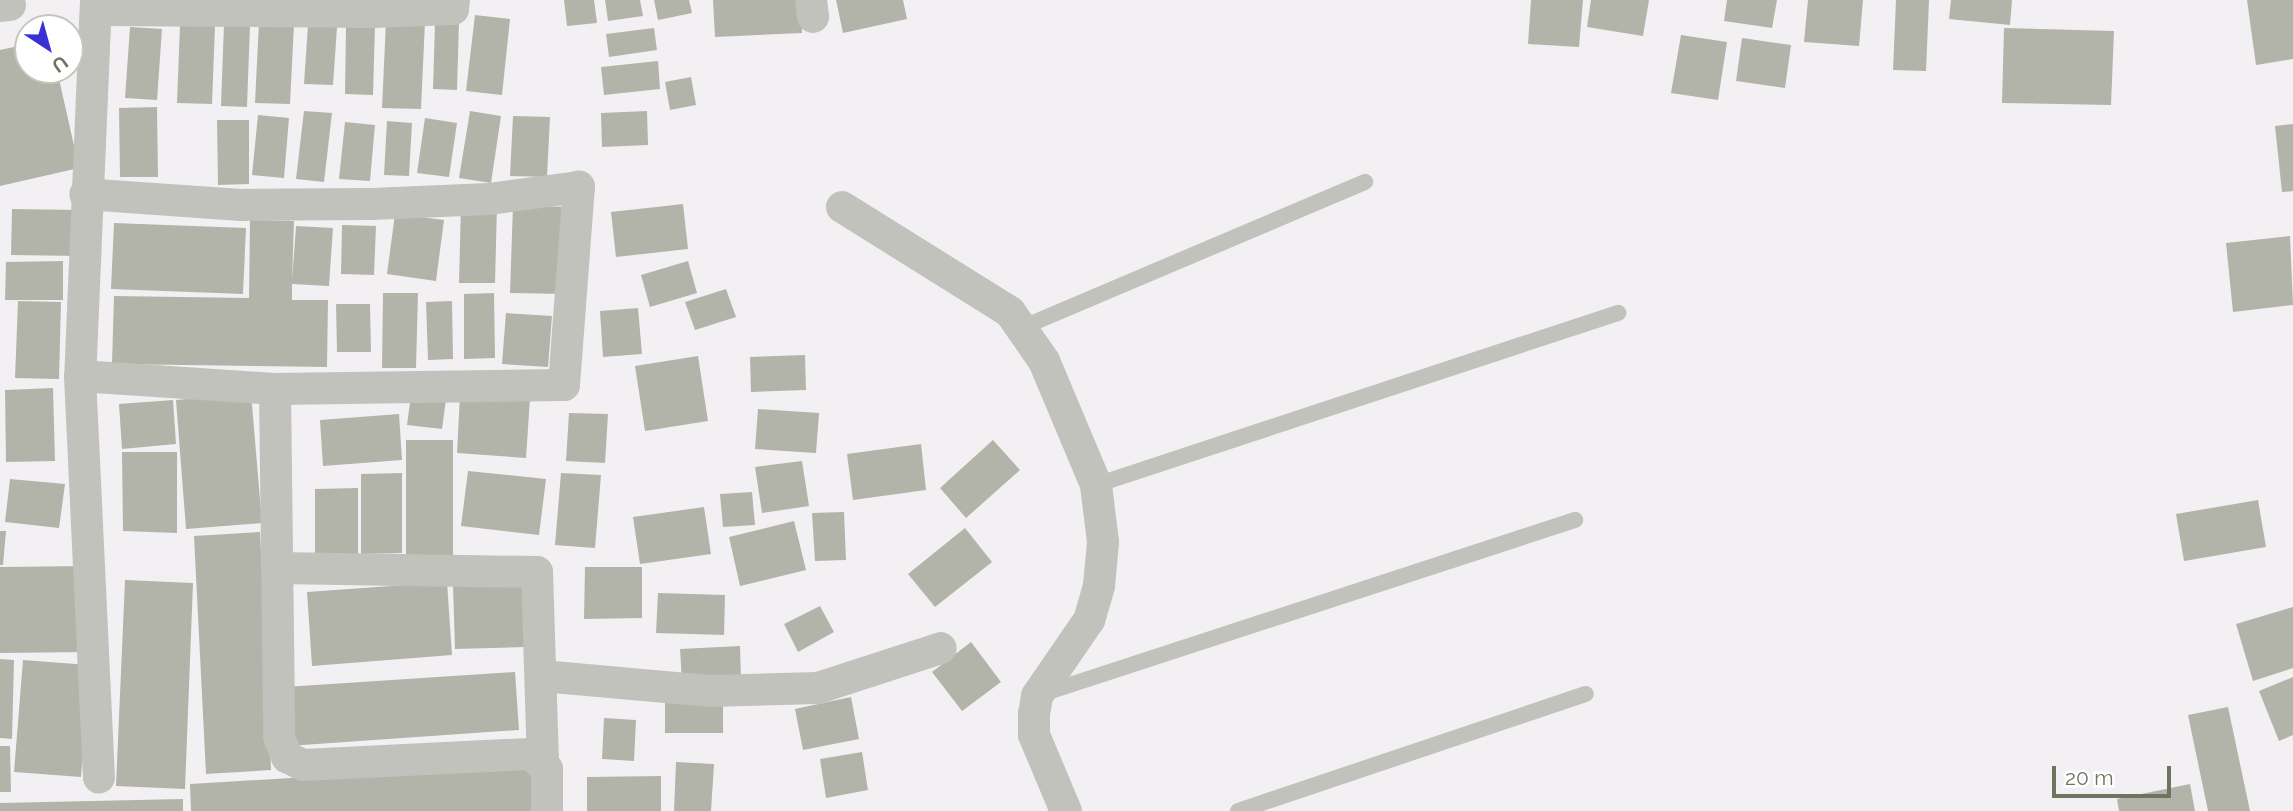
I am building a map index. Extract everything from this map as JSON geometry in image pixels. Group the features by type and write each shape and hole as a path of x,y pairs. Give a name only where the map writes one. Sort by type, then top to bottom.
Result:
{"street":[{"path":"99,778 80,376 85,194 96,5 453,9 454,0"},
{"path":"80,376 275,389 564,385 579,187 489,200 371,204 241,205 85,194"},
{"path":"842,207 961,277 1010,312 1044,361 1096,485 1103,542 1100,586 1079,639 1037,696 1034,735 1066,811"},
{"path":"275,389 279,737 287,757 303,765 531,754 543,763"},
{"path":"278,568 537,572 547,811"},
{"path":"542,676 711,691 818,688 941,648"}],"lane":[{"path":"1021,328 1365,182"},
{"path":"1096,485 1618,313"},
{"path":"1037,696 1575,520"},
{"path":"1238,811 1586,694"}],"building":[{"path":"564,0 594,0 597,23 567,26"},
{"path":"605,0 640,0 643,16 608,21"},
{"path":"654,0 689,0 692,13 658,20"},
{"path":"713,0 801,0 802,33 715,37"},
{"path":"836,0 903,0 907,19 843,33"},
{"path":"1531,0 1583,0 1579,47 1528,44"},
{"path":"1591,0 1649,0 1643,36 1587,27"},
{"path":"1727,0 1777,0 1772,28 1724,21"},
{"path":"1808,0 1863,0 1859,46 1804,42"},
{"path":"1896,0 1929,0 1926,71 1893,70"},
{"path":"1951,0 2012,0 2010,25 1949,19"},
{"path":"2247,0 2293,0 2293,59 2256,65"},
{"path":"475,15 510,19 502,95 466,91"},
{"path":"386,21 425,22 421,109 382,108"},
{"path":"259,22 294,24 290,104 255,103"},
{"path":"435,22 459,22 457,90 433,89"},
{"path":"224,24 250,25 247,107 221,106"},
{"path":"180,25 215,26 212,104 177,103"},
{"path":"308,25 337,27 333,85 304,84"},
{"path":"346,25 375,26 373,95 345,94"},
{"path":"130,27 162,29 157,100 125,98"},
{"path":"654,28 657,50 609,57 606,34"},
{"path":"2004,28 2114,31 2111,105 2002,103"},
{"path":"1681,35 1727,42 1718,100 1671,93"},
{"path":"1742,38 1791,45 1785,88 1736,81"},
{"path":"14,47 14,84 60,84 79,168 0,186 0,50"},
{"path":"658,61 660,89 604,95 601,67"},
{"path":"691,77 696,105 670,110 665,82"},
{"path":"157,107 158,177 120,177 119,108"},
{"path":"304,111 332,113 324,182 296,179"},
{"path":"470,111 501,116 491,183 459,178"},
{"path":"647,111 648,145 602,147 601,113"},
{"path":"258,115 289,118 284,178 252,175"},
{"path":"513,116 550,117 547,177 510,176"},
{"path":"425,118 457,123 449,177 417,173"},
{"path":"217,120 249,120 249,184 218,185"},
{"path":"387,121 412,123 409,176 384,175"},
{"path":"345,122 375,125 370,181 339,179"},
{"path":"2293,124 2293,191 2282,192 2275,126"},
{"path":"683,204 688,249 616,257 611,212"},
{"path":"461,205 497,206 495,283 459,283"},
{"path":"513,205 569,207 566,294 510,293"},
{"path":"12,209 82,210 81,256 11,255"},
{"path":"395,214 444,220 436,281 387,274"},
{"path":"250,220 294,221 292,281 296,226 333,228 329,286 292,284 292,300 328,300 327,367 112,364 114,296 249,298"},
{"path":"114,223 246,228 243,294 111,289"},
{"path":"342,225 376,226 374,275 341,274"},
{"path":"2290,236 2293,305 2233,312 2226,243"},
{"path":"63,261 63,300 5,300 6,262"},
{"path":"688,261 697,293 650,307 641,275"},
{"path":"726,289 736,317 695,330 685,302"},
{"path":"383,293 418,293 416,368 382,368"},
{"path":"494,293 495,358 464,359 464,294"},
{"path":"18,301 61,302 59,379 15,378"},
{"path":"452,301 453,359 428,360 426,302"},
{"path":"336,304 370,304 371,352 337,352"},
{"path":"638,308 642,354 603,357 600,311"},
{"path":"506,313 552,316 548,367 502,364"},
{"path":"805,355 806,390 751,392 750,357"},
{"path":"698,356 708,421 645,431 635,366"},
{"path":"412,387 447,392 442,429 407,425"},
{"path":"53,388 55,461 6,462 5,390"},
{"path":"251,393 262,523 186,529 176,400"},
{"path":"460,395 530,398 526,458 457,453"},
{"path":"173,400 176,444 122,449 119,404"},
{"path":"758,409 819,413 816,453 755,449"},
{"path":"569,413 608,414 605,463 566,461"},
{"path":"399,414 402,460 323,466 320,420"},
{"path":"406,440 453,440 453,556 406,557"},
{"path":"993,440 1020,470 966,518 940,488"},
{"path":"921,444 926,490 853,500 847,454"},
{"path":"122,452 177,452 177,533 123,531"},
{"path":"802,461 809,506 762,513 755,467"},
{"path":"468,471 546,479 539,535 461,526"},
{"path":"402,473 402,553 361,554 361,474"},
{"path":"561,473 601,475 595,548 555,545"},
{"path":"10,479 65,484 59,528 5,522"},
{"path":"358,488 358,563 315,564 315,489"},
{"path":"752,492 755,525 723,527 720,494"},
{"path":"2258,500 2266,547 2184,561 2176,514"},
{"path":"704,507 711,554 640,564 633,517"},
{"path":"844,512 846,560 815,561 812,513"},
{"path":"794,521 806,570 740,586 729,537"},
{"path":"965,528 992,562 935,607 908,574"},
{"path":"0,531 6,531 3,565 0,565"},
{"path":"260,532 271,770 206,774 194,536"},
{"path":"89,566 88,652 0,653 0,567"},
{"path":"585,567 642,567 642,618 584,619"},
{"path":"125,580 193,583 185,789 116,786"},
{"path":"447,582 452,655 312,666 307,592"},
{"path":"523,583 525,647 455,649 453,586"},
{"path":"658,593 725,595 724,635 656,633"},
{"path":"820,606 834,632 798,652 784,624"},
{"path":"2293,607 2293,668 2253,681 2236,624"},
{"path":"971,642 1001,682 962,711 932,672"},
{"path":"740,646 741,679 682,682 680,649"},
{"path":"0,659 14,660 12,739 0,738"},
{"path":"23,660 89,665 81,777 14,772"},
{"path":"515,672 519,730 288,746 285,687"},
{"path":"2293,677 2293,735 2279,741 2259,691"},
{"path":"665,695 723,695 723,733 665,733"},
{"path":"851,697 859,739 803,750 795,709"},
{"path":"2228,707 2250,811 2208,811 2188,715"},
{"path":"604,718 636,720 634,761 602,759"},
{"path":"0,746 10,746 11,792 0,792"},
{"path":"862,752 868,790 826,798 820,759"},
{"path":"676,762 714,764 711,811 674,811"},
{"path":"537,763 540,811 191,811 190,784"},
{"path":"661,776 661,811 587,811 587,777"},
{"path":"2190,784 2195,811 2119,811 2117,799"},
{"path":"183,799 183,811 0,811 0,803"}]}
